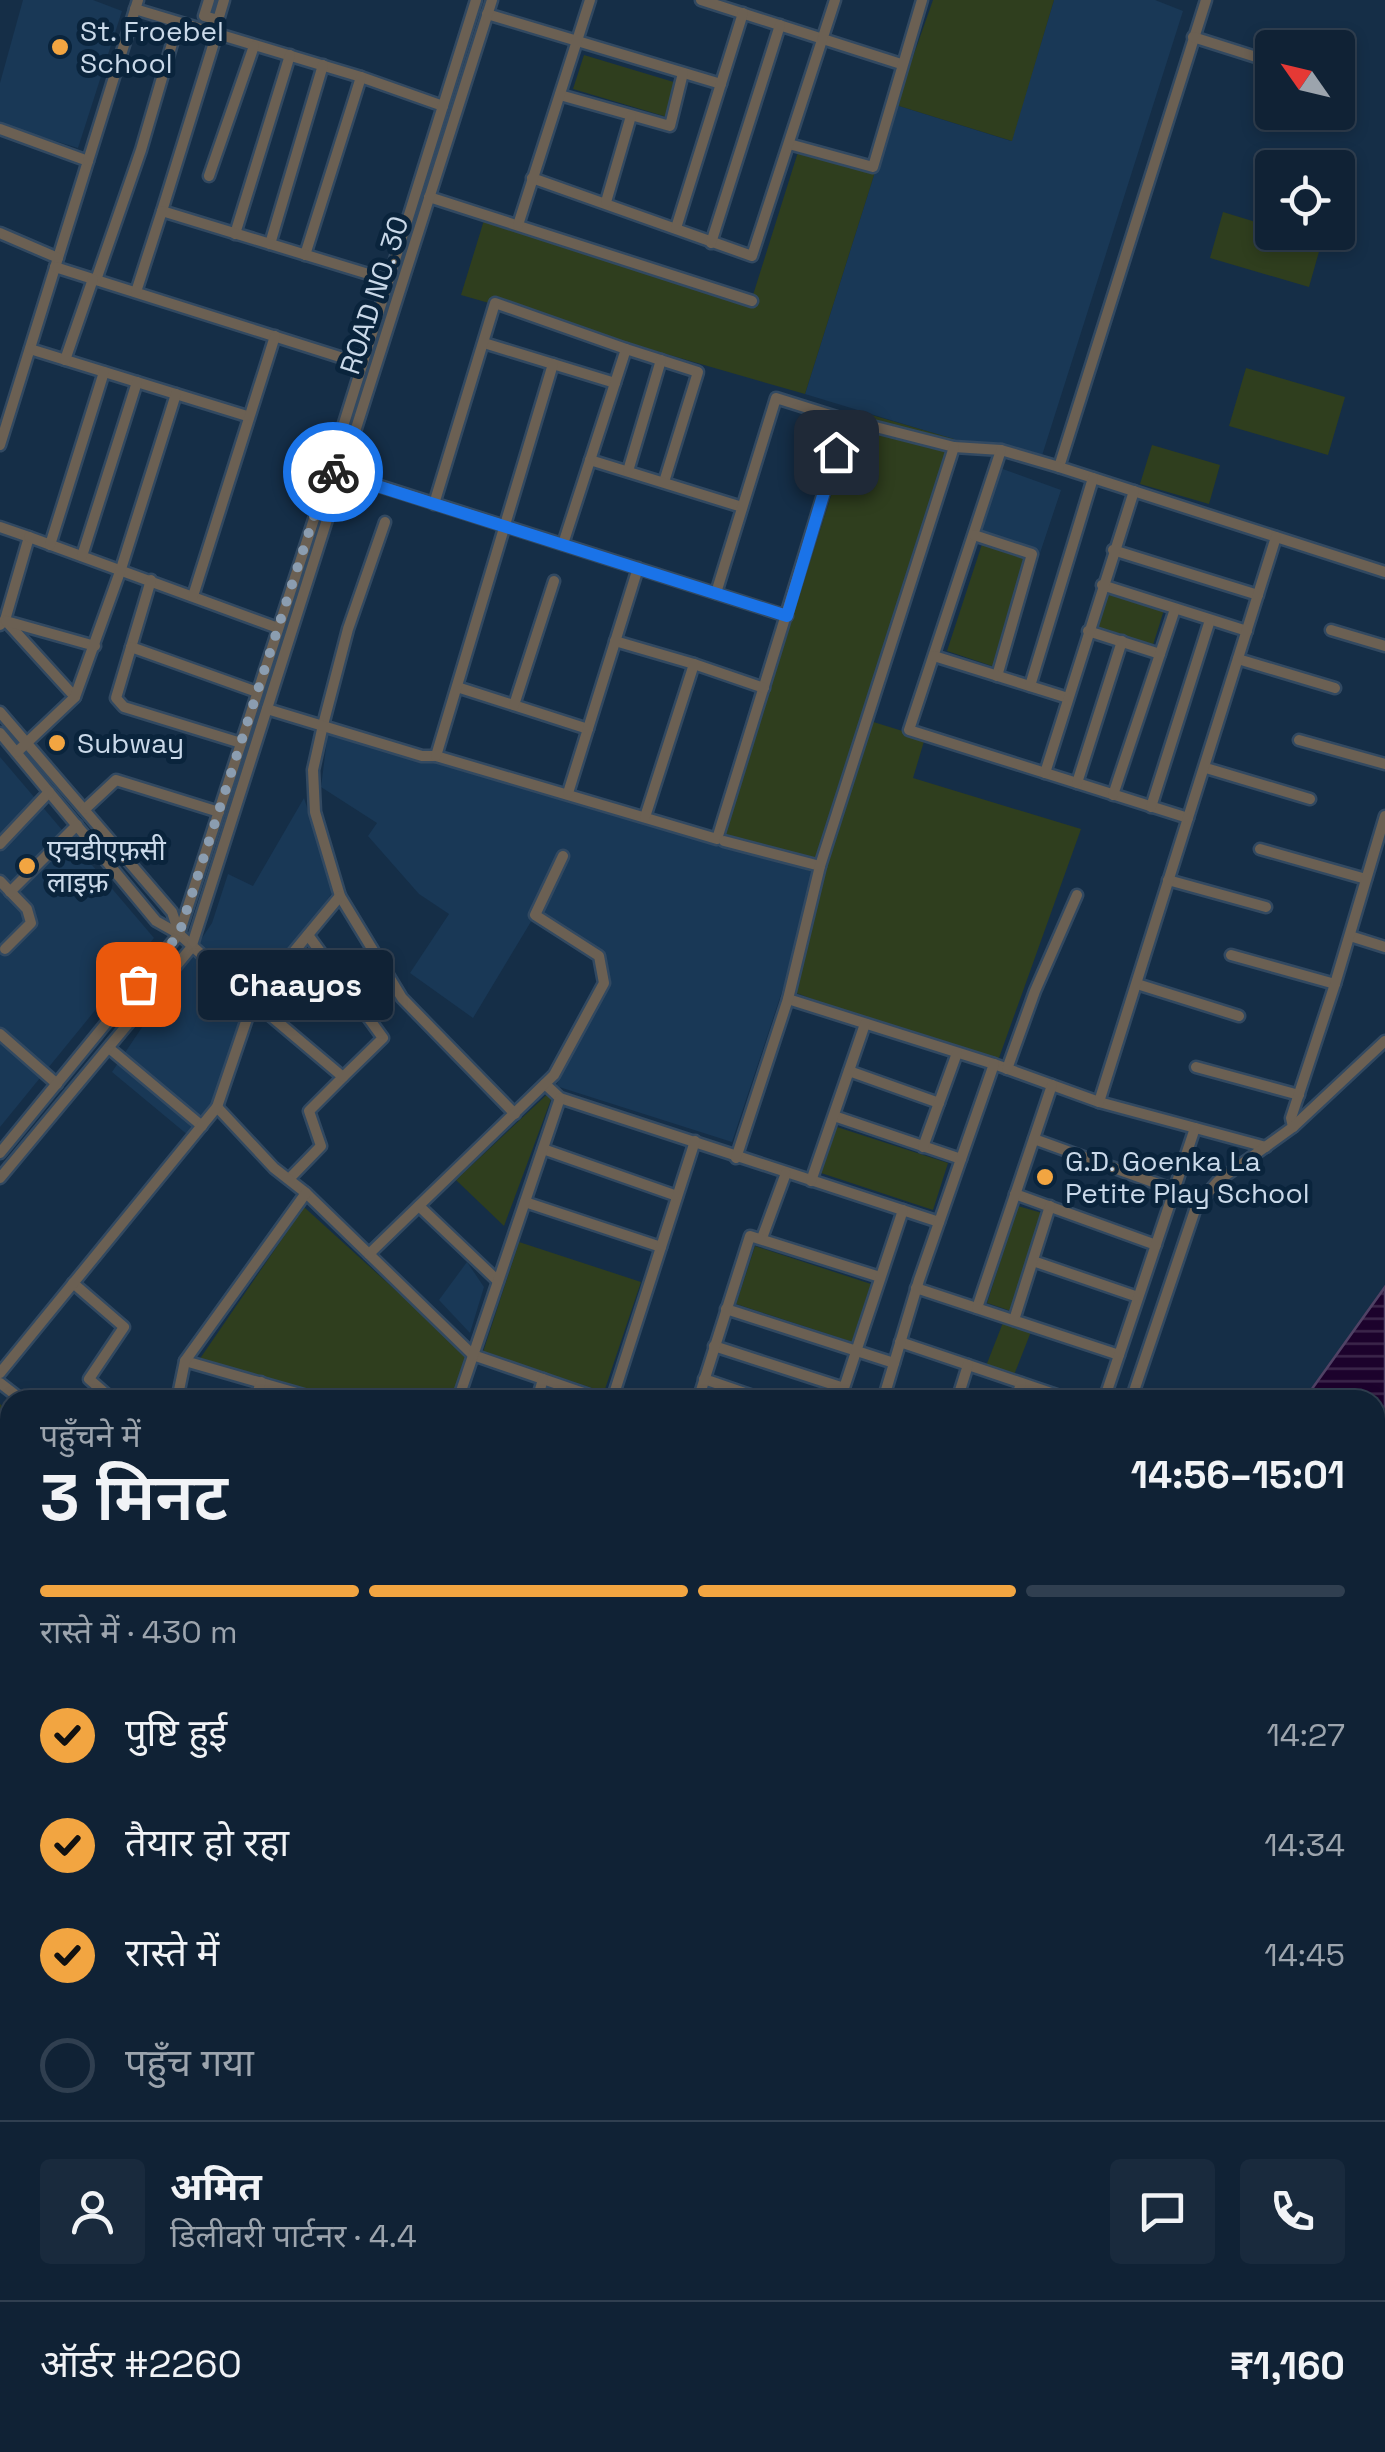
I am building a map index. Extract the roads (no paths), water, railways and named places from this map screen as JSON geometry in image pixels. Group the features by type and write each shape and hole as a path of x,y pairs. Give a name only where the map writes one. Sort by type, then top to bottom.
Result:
{"street":[{"path":"124,0 216,36 290,55 443,106"},
{"path":"208,0 204,16 218,20 224,0"},
{"name":"ROAD NO. 30","path":"0,1178 191,948 266,709 362,364 476,0"},
{"name":"ROAD NO. 30","path":"0,1153 179,934 278,628 429,197 492,0"},
{"path":"518,225 590,0"},
{"path":"701,0 901,64"},
{"path":"532,178 752,256 835,0"},
{"path":"789,144 872,168 922,0"},
{"path":"1059,467 1206,0"},
{"path":"0,445 137,4"},
{"path":"487,14 721,84"},
{"path":"676,228 743,14"},
{"path":"65,360 141,150 178,23"},
{"path":"711,243 780,26"},
{"path":"136,292 216,36"},
{"path":"1192,37 1255,57"},
{"path":"209,176 254,46"},
{"path":"234,234 290,55"},
{"path":"270,244 323,66"},
{"path":"560,96 670,126 684,73"},
{"path":"304,255 361,77"},
{"path":"606,202 631,116"},
{"path":"0,128 88,160"},
{"path":"429,197 752,301"},
{"path":"162,212 388,280"},
{"path":"0,232 94,279 362,364"},
{"path":"434,504 496,303 698,372 664,482"},
{"path":"192,596 275,336"},
{"path":"484,343 615,383"},
{"path":"30,349 247,416"},
{"path":"563,544 626,349"},
{"path":"628,471 660,360"},
{"path":"436,756 552,364"},
{"path":"50,545 104,372"},
{"path":"82,556 138,382"},
{"path":"16,752 75,698 122,569 176,394"},
{"path":"266,709 717,839 846,420 776,398 716,593"},
{"path":"856,422 954,447 1001,450 1385,572"},
{"path":"736,1158 788,1000 820,866 954,447"},
{"path":"1001,450 910,730 1188,818"},
{"path":"590,460 742,506"},
{"path":"335,472 787,616"},
{"path":"1030,686 1092,478"},
{"path":"1045,773 1134,491"},
{"path":"384,522 348,629 323,725 314,770 315,812 340,896 402,998 515,1114"},
{"path":"0,527 278,628"},
{"path":"974,535 1032,554 997,676"},
{"path":"1098,1102 1276,537"},
{"path":"3,623 29,538"},
{"path":"1114,550 1258,595"},
{"path":"568,793 638,568"},
{"path":"151,580 116,698 124,707 241,743"},
{"path":"514,705 554,581"},
{"path":"1102,585 1247,632"},
{"path":"1113,794 1176,608"},
{"path":"1151,807 1210,620"},
{"path":"3,623 95,646"},
{"path":"3,623 75,698"},
{"path":"1330,630 1385,646"},
{"path":"1088,631 1160,654"},
{"path":"615,641 764,688"},
{"path":"1077,783 1122,642"},
{"path":"131,647 258,692"},
{"path":"934,656 1068,698"},
{"path":"1238,659 1335,688"},
{"path":"645,817 694,664"},
{"path":"457,687 588,729"},
{"path":"0,712 172,912 179,934"},
{"path":"0,733 156,921 179,934 253,1002 344,1076"},
{"path":"1299,740 1385,764"},
{"path":"1206,768 1310,798"},
{"path":"85,809 116,780 218,812"},
{"path":"0,844 49,792"},
{"path":"1293,1127 1291,1118 1384,822"},
{"path":"10,892 77,825"},
{"path":"724,841 820,866"},
{"path":"1260,850 1366,879"},
{"path":"369,1254 554,1075 604,983 599,956 535,915 564,856"},
{"path":"1168,880 1266,907"},
{"path":"0,882 26,908 31,922 6,948"},
{"path":"1008,1069 1035,991 1077,895"},
{"path":"0,1373 217,1107 253,1002 340,896"},
{"path":"289,1180 321,1146 309,1111 383,1038 308,935"},
{"path":"1350,936 1385,947"},
{"path":"1231,956 1335,984"},
{"path":"1137,984 1239,1016"},
{"path":"788,1000 994,1064 1098,1102 1266,1148"},
{"path":"812,1182 865,1024"},
{"path":"0,1034 57,1084"},
{"path":"1134,1390 1196,1207 1218,1181 1293,1127 1385,1041"},
{"path":"109,1048 202,1126"},
{"path":"923,1146 957,1052"},
{"path":"886,1390 916,1288 994,1064"},
{"path":"1196,1067 1299,1095"},
{"path":"849,1071 939,1103"},
{"path":"545,1084 560,1098 939,1222"},
{"path":"977,1308 1052,1085"},
{"path":"461,1390 560,1098"},
{"path":"217,1107 473,1355 575,1390"},
{"path":"834,1116 961,1160"},
{"path":"1107,1390 1195,1128"},
{"path":"1034,1139 1174,1190"},
{"path":"615,1390 695,1141"},
{"path":"543,1149 677,1196"},
{"path":"762,1238 786,1174"},
{"path":"179,1390 185,1361 306,1193"},
{"path":"1015,1194 1156,1244"},
{"path":"525,1202 661,1247"},
{"path":"420,1206 498,1281"},
{"path":"1014,1320 1050,1206"},
{"path":"843,1390 902,1210"},
{"path":"701,1390 752,1235 880,1277"},
{"path":"1032,1261 1138,1297"},
{"path":"74,1283 124,1327 89,1380 101,1390"},
{"path":"916,1288 1119,1355"},
{"path":"726,1309 894,1362"},
{"path":"900,1342 1043,1390"},
{"path":"714,1346 831,1390"},
{"path":"185,1361 288,1390"},
{"path":"960,1390 968,1365"},
{"path":"540,1390 544,1379"},
{"path":"704,1379 736,1390"},
{"path":"258,1390 261,1382"},
{"path":"1020,1390 1022,1383"}],"place":[{"name":"St. Froebel School","path":"60,47"},
{"name":"Subway","path":"57,743"},
{"name":"एचडीएफ़सी लाइफ़","path":"27,866"},
{"name":"Chaayos","path":"138,984"},
{"name":"G.D. Goenka La Petite Play School","path":"1045,1177"}]}
